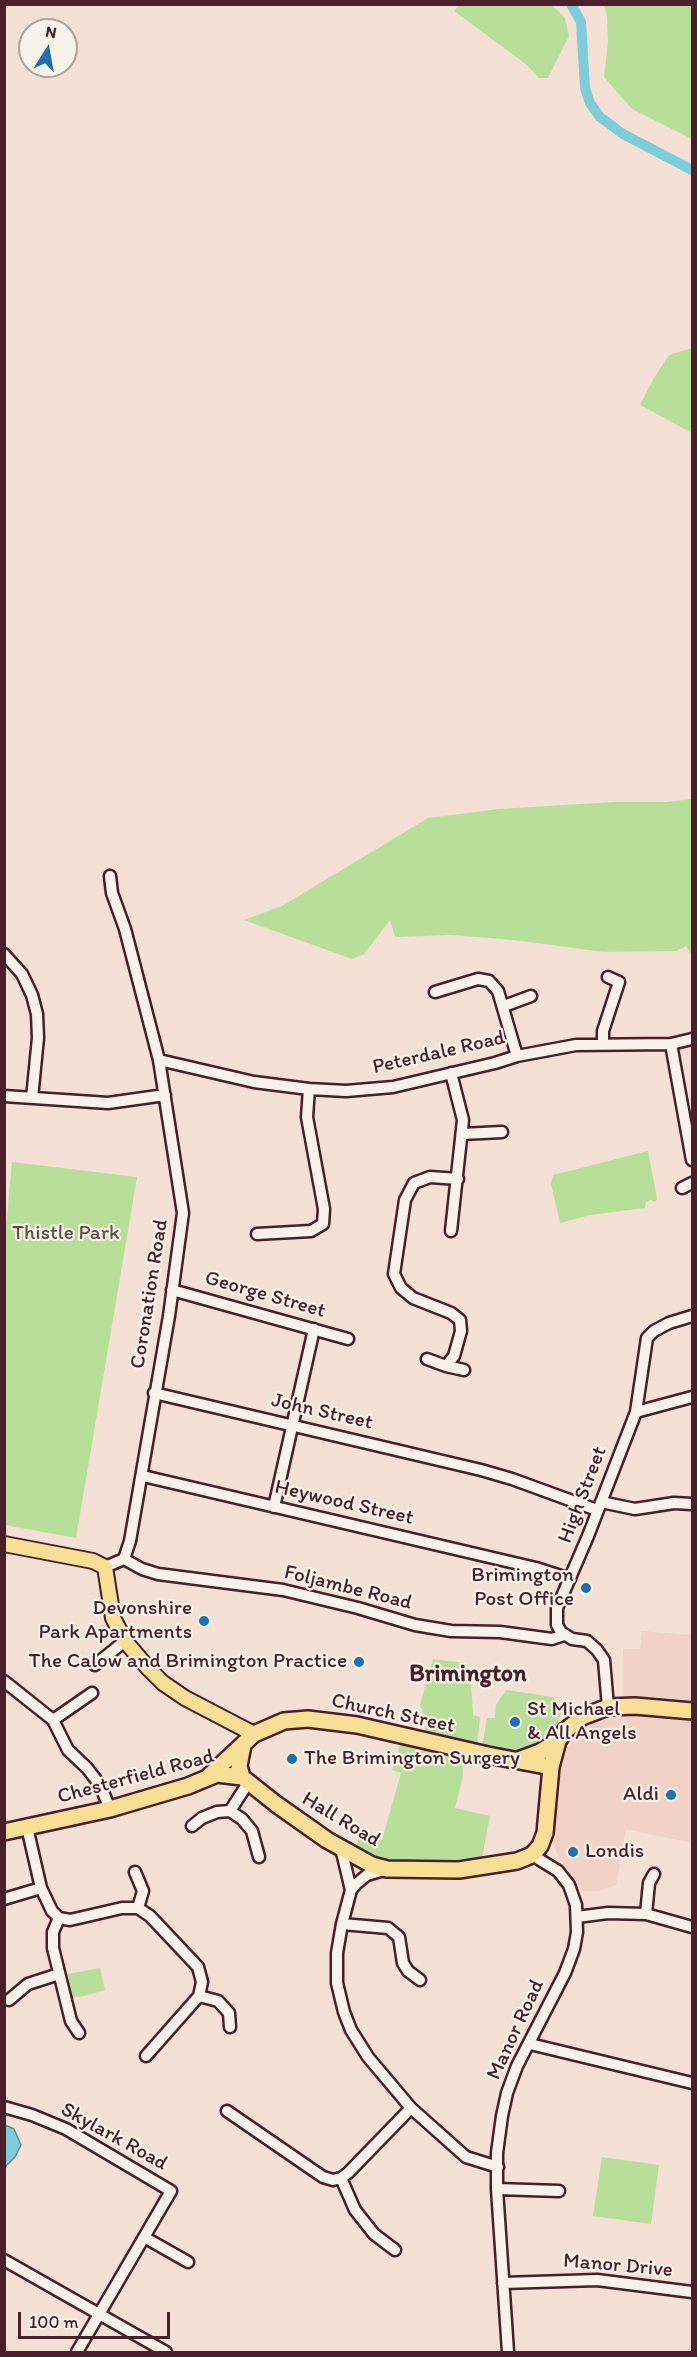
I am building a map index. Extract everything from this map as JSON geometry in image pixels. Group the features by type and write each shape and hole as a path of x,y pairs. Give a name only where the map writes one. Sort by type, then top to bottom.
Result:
{"highway":[{"path":"532,1855 540,1846 545,1833 551,1767 558,1741 565,1731 582,1717 608,1707 635,1706 693,1711"},
{"name":"Church Street","path":"208,1777 249,1739 284,1721 313,1719 357,1725 551,1767"},
{"path":"245,1780 239,1766 249,1739"},
{"path":"516,1761 540,1752 558,1741"},
{"name":"Chesterfield Road","path":"4,1832 110,1809 188,1786 218,1774 245,1780"},
{"name":"Hall Road","path":"245,1780 280,1808 341,1848 372,1865 387,1869 459,1870 517,1861 532,1855"}],"main road":[{"path":"4,1544 93,1561 105,1567 113,1618 125,1641 163,1683 249,1739"}],"street":[{"name":"Coronation Road","path":"110,876 112,893 125,929 159,1060 183,1213 143,1476 130,1541 124,1558"},
{"path":"4,954 22,974 32,995 37,1014 38,1038 32,1098"},
{"path":"603,1044 603,1032 619,982 608,977"},
{"path":"435,992 478,979 489,981 498,990 504,1006 517,1056"},
{"path":"504,1006 531,996"},
{"name":"Peterdale Road","path":"159,1060 254,1082 346,1091 393,1088 517,1056 576,1046 671,1044 693,1039"},
{"path":"671,1044 693,1160"},
{"path":"451,1073 463,1120 451,1231"},
{"path":"257,1234 311,1231 323,1224 324,1209 307,1117 309,1089"},
{"path":"4,1096 108,1103 165,1095"},
{"path":"462,1134 502,1132"},
{"path":"446,1366 453,1356 461,1331 460,1320 451,1313 413,1298 401,1288 394,1274 405,1200 414,1183 430,1177 458,1179"},
{"path":"682,1188 693,1183"},
{"name":"George Street","path":"172,1290 348,1339"},
{"name":"High Street","path":"564,1635 557,1625 557,1608 636,1412 647,1338 654,1331 669,1323 693,1316"},
{"path":"274,1507 314,1329"},
{"path":"427,1359 464,1370"},
{"name":"John Street","path":"154,1393 481,1470 599,1506"},
{"path":"636,1412 693,1397"},
{"name":"Heywood Street","path":"143,1476 536,1568 570,1579"},
{"path":"599,1506 635,1509 674,1503 693,1504"},
{"path":"105,1567 124,1558"},
{"name":"Foljambe Road","path":"124,1558 142,1569 158,1574 283,1590 358,1608 398,1622 450,1631 500,1632 552,1639 564,1635"},
{"path":"564,1635 587,1641 604,1660 608,1707"},
{"path":"95,1665 125,1641"},
{"path":"4,1681 53,1720 68,1750 87,1768 100,1785 110,1809"},
{"path":"53,1720 92,1694"},
{"path":"230,1811 245,1780"},
{"path":"192,1826 202,1818 217,1812 230,1811 242,1819 252,1831 259,1857"},
{"path":"27,1827 41,1888 52,1911 59,1918 70,1920 122,1908 138,1908 150,1916 198,1967 202,1982 200,1996 146,2056"},
{"path":"341,1848 351,1890 337,1953 338,1983 344,2013 368,2057 411,2109 466,2157 498,2167"},
{"name":"Manor Road","path":"508,2352 497,2189 497,2153 507,2093 574,1949 578,1932 577,1917 569,1885 558,1871 532,1855"},
{"path":"351,1890 367,1875 387,1869"},
{"path":"135,1872 143,1891 138,1908"},
{"path":"646,1914 649,1883 654,1874"},
{"path":"4,1899 41,1888"},
{"path":"577,1917 608,1913 646,1914 693,1927"},
{"path":"59,1918 52,1938 71,2021 79,2033"},
{"path":"342,1924 388,1928 399,1937 403,1963 408,1971 420,1980"},
{"path":"9,2000 28,1984 59,1974"},
{"path":"200,1996 218,2001 228,2013 230,2027"},
{"path":"530,2044 693,2083"},
{"name":"Skylark Road","path":"4,2107 32,2115 66,2129 171,2191 76,2352"},
{"path":"227,2111 323,2177 333,2180 341,2178 411,2109"},
{"path":"341,2178 355,2210 374,2234 395,2250"},
{"path":"497,2189 559,2191"},
{"path":"144,2237 188,2262"},
{"path":"4,2260 166,2352"},
{"name":"Manor Drive","path":"503,2283 597,2280 693,2292"}],"shaded area":[{"path":"642,1631 692,1635 692,1701 660,1697 623,1697 623,1649 640,1649"},
{"path":"620,1716 682,1718 692,1721 692,1843 626,1829 616,1885 599,1891 583,1891 559,1858 554,1846 559,1775 566,1750 581,1733 597,1722"}],"green space":[{"path":"460,4 552,5 565,18 569,36 548,78 539,78 527,65 454,11"},
{"path":"604,5 692,5 692,139 632,109 604,77 608,42 607,16"},
{"path":"692,348 692,433 640,405 669,355"},
{"path":"692,799 692,955 686,946 677,951 604,952 514,940 451,935 395,937 390,920 364,954 352,959 244,920 282,906 428,818 499,809"},
{"path":"648,1151 657,1199 655,1202 651,1200 646,1202 645,1208 590,1215 560,1223 551,1184 553,1175"},
{"name":"Thistle Park","path":"12,1162 137,1177 76,1538 5,1525 4,1249"},
{"path":"433,1659 465,1663 471,1682 473,1715 480,1717 477,1746 424,1734 426,1719 420,1705"},
{"path":"506,1690 553,1697 561,1713 554,1732 545,1744 522,1757 482,1747 487,1718 495,1718 496,1705"},
{"path":"400,1745 463,1758 463,1776 455,1808 490,1816 482,1857 435,1862 384,1861 357,1845 359,1837 362,1838 365,1833 382,1840 401,1773 392,1770"},
{"path":"100,1968 105,1990 80,1997 71,1996 68,1974"},
{"path":"602,2157 659,2165 651,2224 593,2216"}],"water":[{"path":"5,2125 14,2129 21,2145 15,2157 5,2167"}],"waterway":[{"path":"571,4 581,22 585,88 590,103 600,117 623,134 692,170"}],"place":[{"name":"Brimington Post Office","path":"586,1588"},
{"name":"Devonshire Park Apartments","path":"204,1621"},
{"name":"The Calow and Brimington Practice","path":"359,1662"},
{"name":"St Michael & All Angels","path":"515,1722"},
{"name":"The Brimington Surgery","path":"292,1759"},
{"name":"Aldi","path":"671,1795"},
{"name":"Londis","path":"573,1852"}],"district":[{"name":"Brimington","path":"468,1675"}]}
